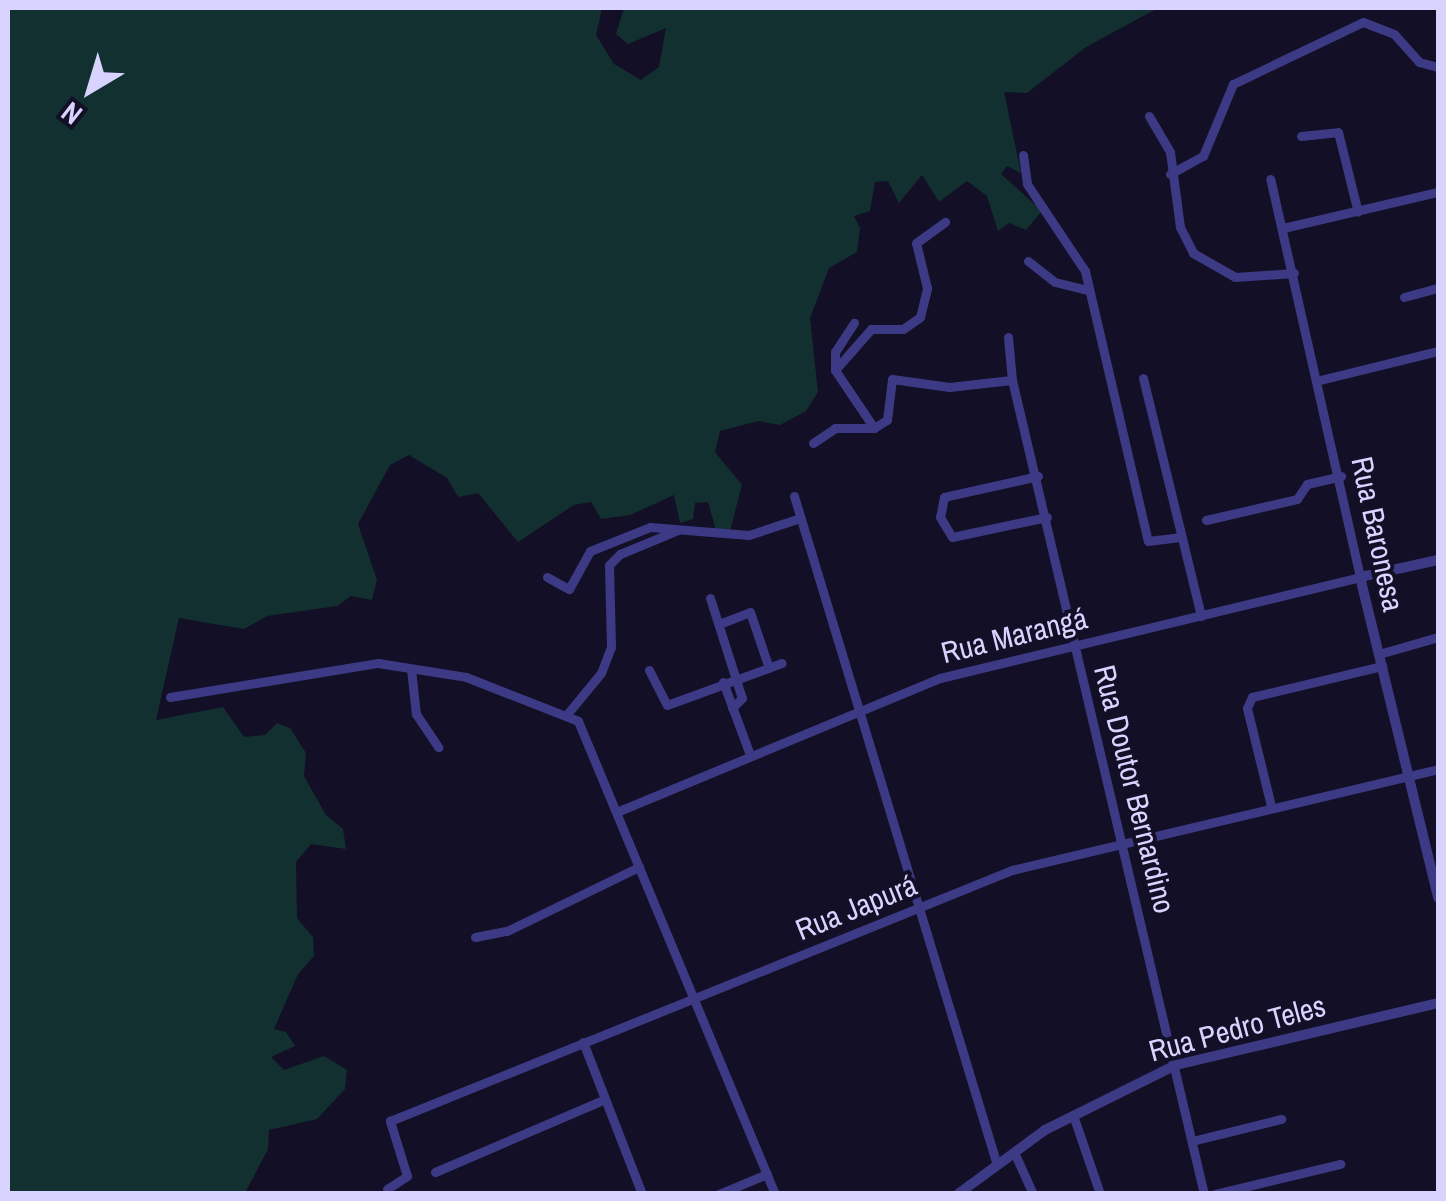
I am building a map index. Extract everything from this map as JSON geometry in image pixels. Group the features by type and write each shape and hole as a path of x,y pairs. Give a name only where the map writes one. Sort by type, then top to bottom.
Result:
{"street":[{"path":"1170,174 1203,156 1233,84 1363,22 1394,34 1419,62 1438,67"},
{"path":"1149,116 1167,144 1184,240 1205,265 1253,279 1294,273"},
{"path":"1300,136 1338,132 1358,212"},
{"path":"1022,154 1027,184 1078,256 1101,325 1148,541 1180,537"},
{"name":"Rua Baronesa","path":"1270,179 1438,898"},
{"path":"1283,228 1438,192"},
{"path":"835,370 871,330 903,329 920,317 927,288 916,244 945,222"},
{"path":"1028,260 1056,282 1088,290"},
{"path":"1404,297 1438,288"},
{"path":"854,323 835,352 835,370 874,428"},
{"name":"Rua Doutor Bernardino","path":"1008,337 1012,380 1038,476 1204,1194"},
{"path":"1316,381 1438,352"},
{"path":"1143,378 1200,616"},
{"path":"813,443 835,428 874,428 890,416 892,379 949,387 1012,380"},
{"path":"1038,476 944,496 940,517 952,537 1047,517"},
{"path":"1206,520 1297,498 1304,486 1341,476"},
{"path":"794,496 997,1165"},
{"path":"547,577 570,589 598,544 650,527 749,535 800,518"},
{"path":"568,713 601,673 610,648 609,566 620,554 678,530"},
{"name":"Rua Marangá","path":"619,811 940,678 1438,560"},
{"path":"710,598 742,698 732,708"},
{"path":"720,624 750,612 768,668"},
{"path":"1271,806 1248,708 1252,697 1381,660 1438,636"},
{"path":"649,670 664,706 782,663"},
{"path":"170,697 366,665 466,677 568,713 578,721 619,811 776,1194"},
{"path":"411,669 416,714 438,747"},
{"path":"723,682 750,755"},
{"name":"Rua Japurá","path":"386,1189 406,1176 390,1122 583,1042 1019,868 1438,769"},
{"path":"475,938 506,931 640,867"},
{"name":"Rua Pedro Teles","path":"958,1194 1073,1114 1176,1065 1438,1003"},
{"path":"583,1042 642,1194"},
{"path":"436,1172 605,1099"},
{"path":"1073,1114 1100,1194"},
{"path":"1192,1141 1281,1119"},
{"path":"1014,1152 1033,1194"},
{"path":"1215,1194 1340,1164"},
{"path":"720,1194 768,1174"}],"green space":[{"path":"8,8 602,8 596,35 614,64 641,80 659,67 666,28 628,44 616,34 624,8 1158,8 1086,47 1027,93 1004,92 1021,173 1007,166 1001,174 1042,211 1026,230 1009,223 998,231 987,196 967,181 939,202 922,175 899,203 888,181 875,182 870,211 854,216 860,228 857,252 829,268 810,318 818,392 806,411 780,425 758,421 720,431 715,452 742,485 730,531 716,530 708,502 695,503 693,519 680,523 674,495 630,515 601,519 591,502 574,505 518,542 478,493 458,497 447,478 409,455 390,465 358,524 377,580 372,600 351,596 337,606 267,616 244,629 179,618 156,720 223,707 244,737 265,735 277,723 290,728 306,753 304,776 326,815 343,829 346,849 311,844 296,862 297,918 313,937 314,956 298,974 274,1029 286,1032 295,1046 271,1057 284,1070 324,1056 347,1070 345,1089 317,1119 269,1130 268,1149 245,1193 8,1193"}]}
